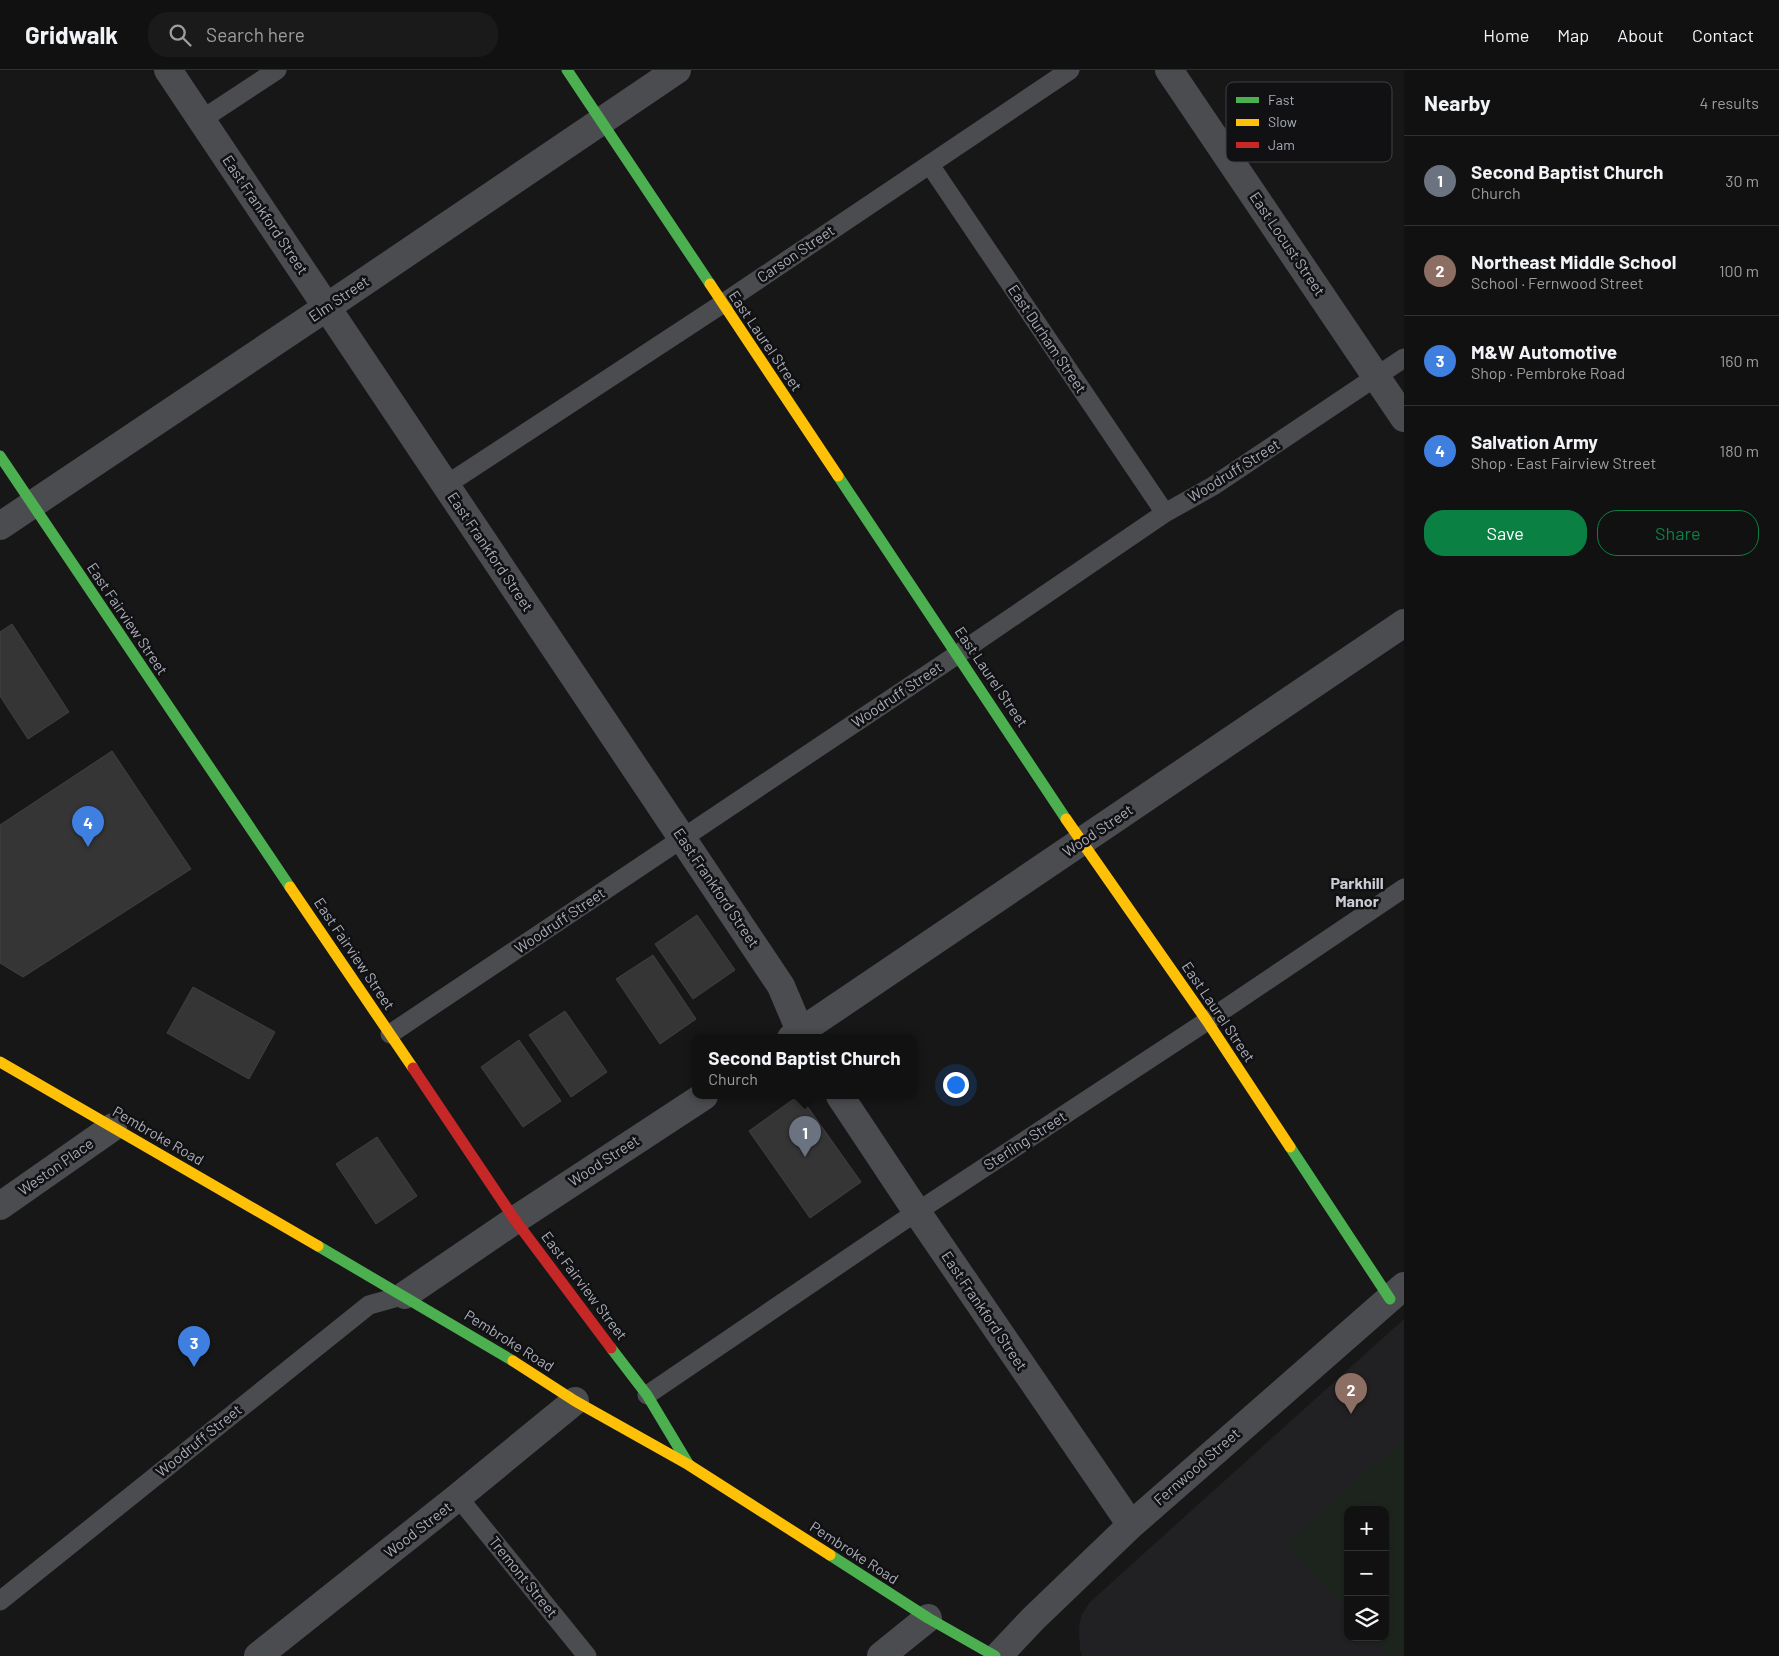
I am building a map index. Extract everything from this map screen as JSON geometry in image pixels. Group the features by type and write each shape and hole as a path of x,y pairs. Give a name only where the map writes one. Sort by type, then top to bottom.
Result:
{"street":[{"name":"East Frankford Street","path":"168,70 781,986 797,1034"},
{"name":"East Laurel Street","path":"567,70 1082,842 1397,1293"},
{"name":"Elm Street","path":"0,526 328,307 676,70"},
{"name":"East Locust Street","path":"1169,70 1226,154"},
{"name":"East Locust Street","path":"1231,162 1404,418"},
{"name":"East Fairview Street","path":"0,456 515,1220 647,1395 688,1465"},
{"name":"Wood Street","path":"801,1034 1404,623"},
{"name":"Pembroke Road","path":"0,1062 492,1346 575,1401 688,1465 928,1618 996,1656"},
{"name":"Wood Street","path":"405,1295 699,1099"},
{"name":"East Frankford Street","path":"842,1099 1131,1525"},
{"name":"Weston Place","path":"0,1206 112,1127"},
{"name":"Fernwood Street","path":"996,1656 1131,1525 1397,1293"},
{"name":"Wood Street","path":"258,1656 458,1498 575,1401"},
{"path":"881,1656 928,1618"}],"lane":[{"path":"201,120 277,70"},
{"name":"Carson Street","path":"446,485 722,304 1070,70"},
{"name":"East Durham Street","path":"930,165 1165,513"},
{"name":"Woodruff Street","path":"390,1034 683,839 1165,513 1213,486 1404,358"},
{"name":"Sterling Street","path":"647,1395 917,1212 1207,1021 1404,888"},
{"name":"Woodruff Street","path":"0,1601 369,1305 405,1295"},
{"name":"Tremont Street","path":"458,1498 580,1653"}],"shaded area":[{"path":"1404,1319 1404,1656 1082,1656 1079,1626 1082,1614 1090,1602"},
{"path":"1404,1438 1404,1656 1390,1656 1376,1641 1389,1641 1389,1506 1344,1506 1344,1607 1285,1545"}],"building":[{"path":"12,624 69,712 28,739 0,696 0,632"},
{"path":"112,751 191,869 23,977 0,963 0,825"},
{"path":"697,915 735,970 693,999 655,944"},
{"path":"653,955 696,1019 660,1044 616,979"},
{"path":"193,987 275,1032 249,1079 167,1033"},
{"path":"565,1011 607,1072 571,1097 529,1035"},
{"path":"519,1040 561,1101 523,1127 481,1067"},
{"path":"794,1099 802,1099 861,1182 810,1218 749,1131"},
{"path":"377,1137 417,1196 376,1224 336,1164"}],"traffic: fast":[{"path":"567,70 710,284"},
{"path":"0,456 290,887"},
{"path":"838,476 1066,819"},
{"path":"1290,1147 1390,1299"},
{"path":"318,1246 513,1361"},
{"path":"611,1348 647,1395 689,1465"},
{"path":"830,1555 928,1618 995,1656"}],"traffic: slow":[{"path":"710,284 838,476"},
{"path":"1066,819 1207,1021 1290,1147"},
{"path":"290,887 413,1068"},
{"path":"0,1062 318,1246"},
{"path":"513,1361 575,1401 689,1465 830,1555"}],"traffic: jam":[{"path":"413,1068 515,1220 611,1348"}],"place":[{"name":"Salvation Army","path":"88,847"},
{"name":"Second Baptist Church","path":"805,1157"},
{"name":"M&W Automotive","path":"194,1367"},
{"name":"Northeast Middle School","path":"1351,1414"}],"district":[{"name":"Parkhill Manor","path":"1357,892"}]}
